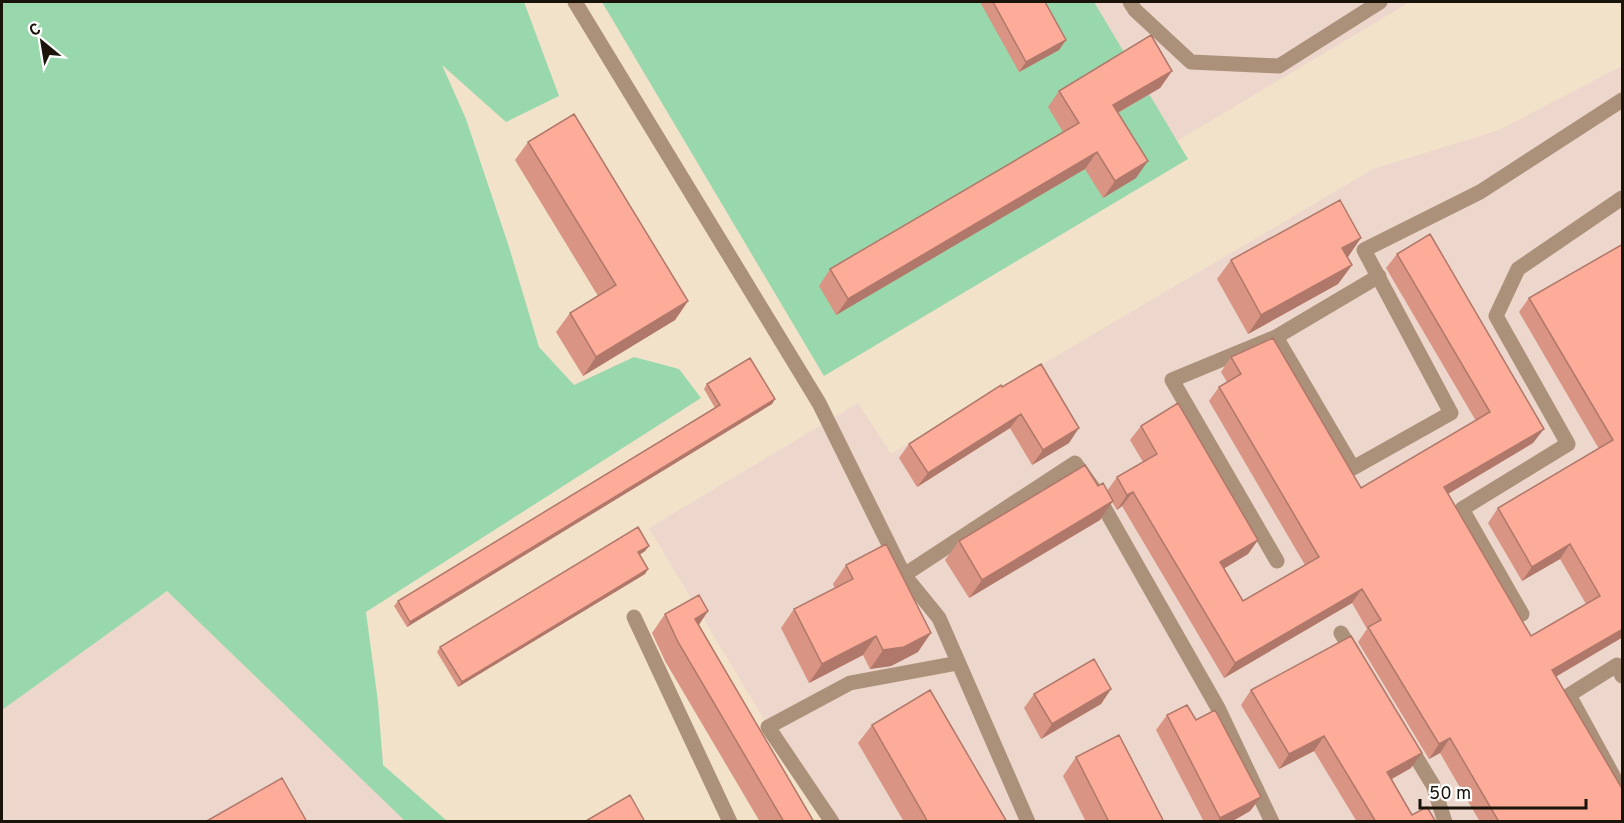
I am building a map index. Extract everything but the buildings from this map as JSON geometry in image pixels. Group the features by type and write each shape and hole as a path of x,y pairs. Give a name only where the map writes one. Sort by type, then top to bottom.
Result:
{"lane":[{"path":"575,2 819,403 904,575 939,618 1028,822"},
{"path":"1130,2 1135,10 1191,62 1279,66 1380,2"},
{"path":"1276,337 1353,468 1451,413 1364,250 1480,192 1623,100"},
{"path":"1522,614 1462,509 1568,444 1496,316 1518,269 1623,198"},
{"path":"1277,561 1172,380 1276,337 1379,276"},
{"path":"904,575 1075,463 1093,488 1218,708 1272,822"},
{"path":"634,617 730,822"},
{"path":"1341,633 1365,673"},
{"path":"832,822 768,727 850,683 958,663"},
{"path":"1623,676 1617,665 1569,695 1623,792"},
{"path":"1402,735 1433,785 1445,822"}],"shaded area":[{"path":"1094,2 1410,2 1177,141"},
{"path":"1622,66 1622,821 825,821 649,528 858,403 891,454 1373,169 1499,130"},
{"path":"167,591 405,821 2,821 2,710"}],"green space":[{"path":"2,2 524,2 559,96 506,122 442,65 466,119 509,247 539,347 574,385 634,357 679,369 701,398 366,612 378,702 383,765 447,821 405,821 167,591 2,710"},
{"path":"602,2 1094,2 1188,159 824,376"}]}
